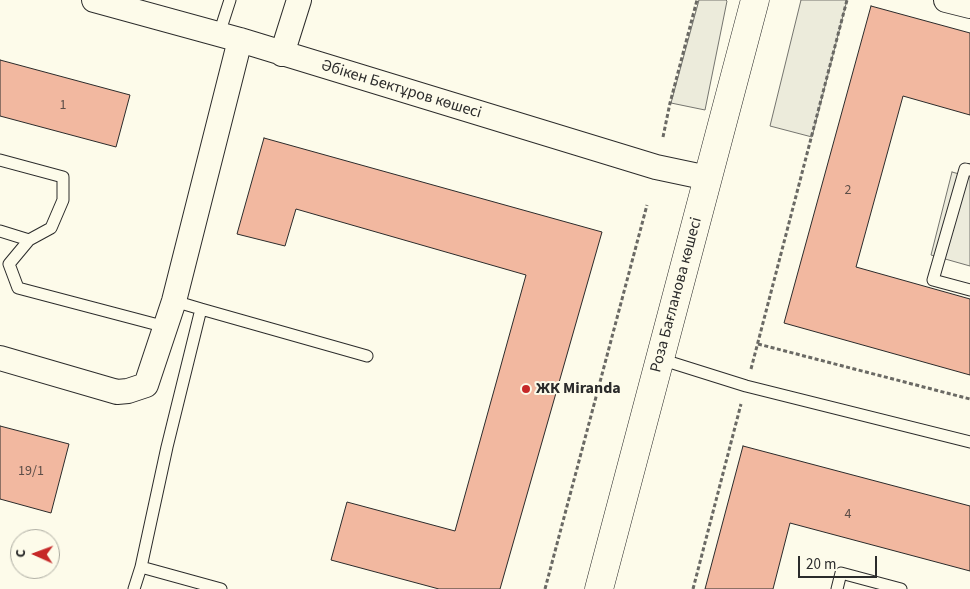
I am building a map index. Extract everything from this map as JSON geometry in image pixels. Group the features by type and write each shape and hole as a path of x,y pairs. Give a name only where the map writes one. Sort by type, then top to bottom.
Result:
{"street":[{"name":"Әбікен Бектұров көшесі","path":"94,0 230,37 656,167 708,178"},
{"path":"282,54 299,0"},
{"name":"Роза Бағланова көшесі","path":"599,589 755,0"},
{"path":"946,0 970,6"},
{"path":"0,358 117,392 128,391 146,385 174,301 230,37"}],"lane":[{"path":"230,0 230,37"},
{"path":"0,160 63,176 63,200 52,228 29,240 9,264 18,288 166,327"},
{"path":"970,170 965,169 933,280 970,290"},
{"path":"0,231 29,240"},
{"path":"174,301 367,356"},
{"path":"134,589 201,309"},
{"path":"660,359 746,386 970,442"},
{"path":"140,567 221,589"},
{"path":"837,589 841,573 901,589"}],"path":[{"path":"663,137 697,0"},
{"path":"693,589 847,0"},
{"path":"544,589 647,205"},
{"path":"758,344 970,399"}],"shaded area":[{"path":"699,0 727,1 705,110 671,103"},
{"path":"801,0 847,0 812,137 770,126"},
{"path":"952,172 970,177 970,266 931,255"}],"building":[{"path":"871,6 970,33 970,115 903,96 856,267 970,299 970,375 784,323"},
{"path":"0,60 130,95 116,147 0,116"},
{"name":"ЖК Miranda","path":"264,138 602,232 500,589 439,589 331,560 347,502 455,531 526,275 296,209 285,246 237,234"},
{"path":"0,426 69,444 51,513 0,499"},
{"path":"743,446 970,506 970,571 790,523 773,589 705,589"}],"place":[{"name":"ЖК Miranda","path":"526,389"}]}
